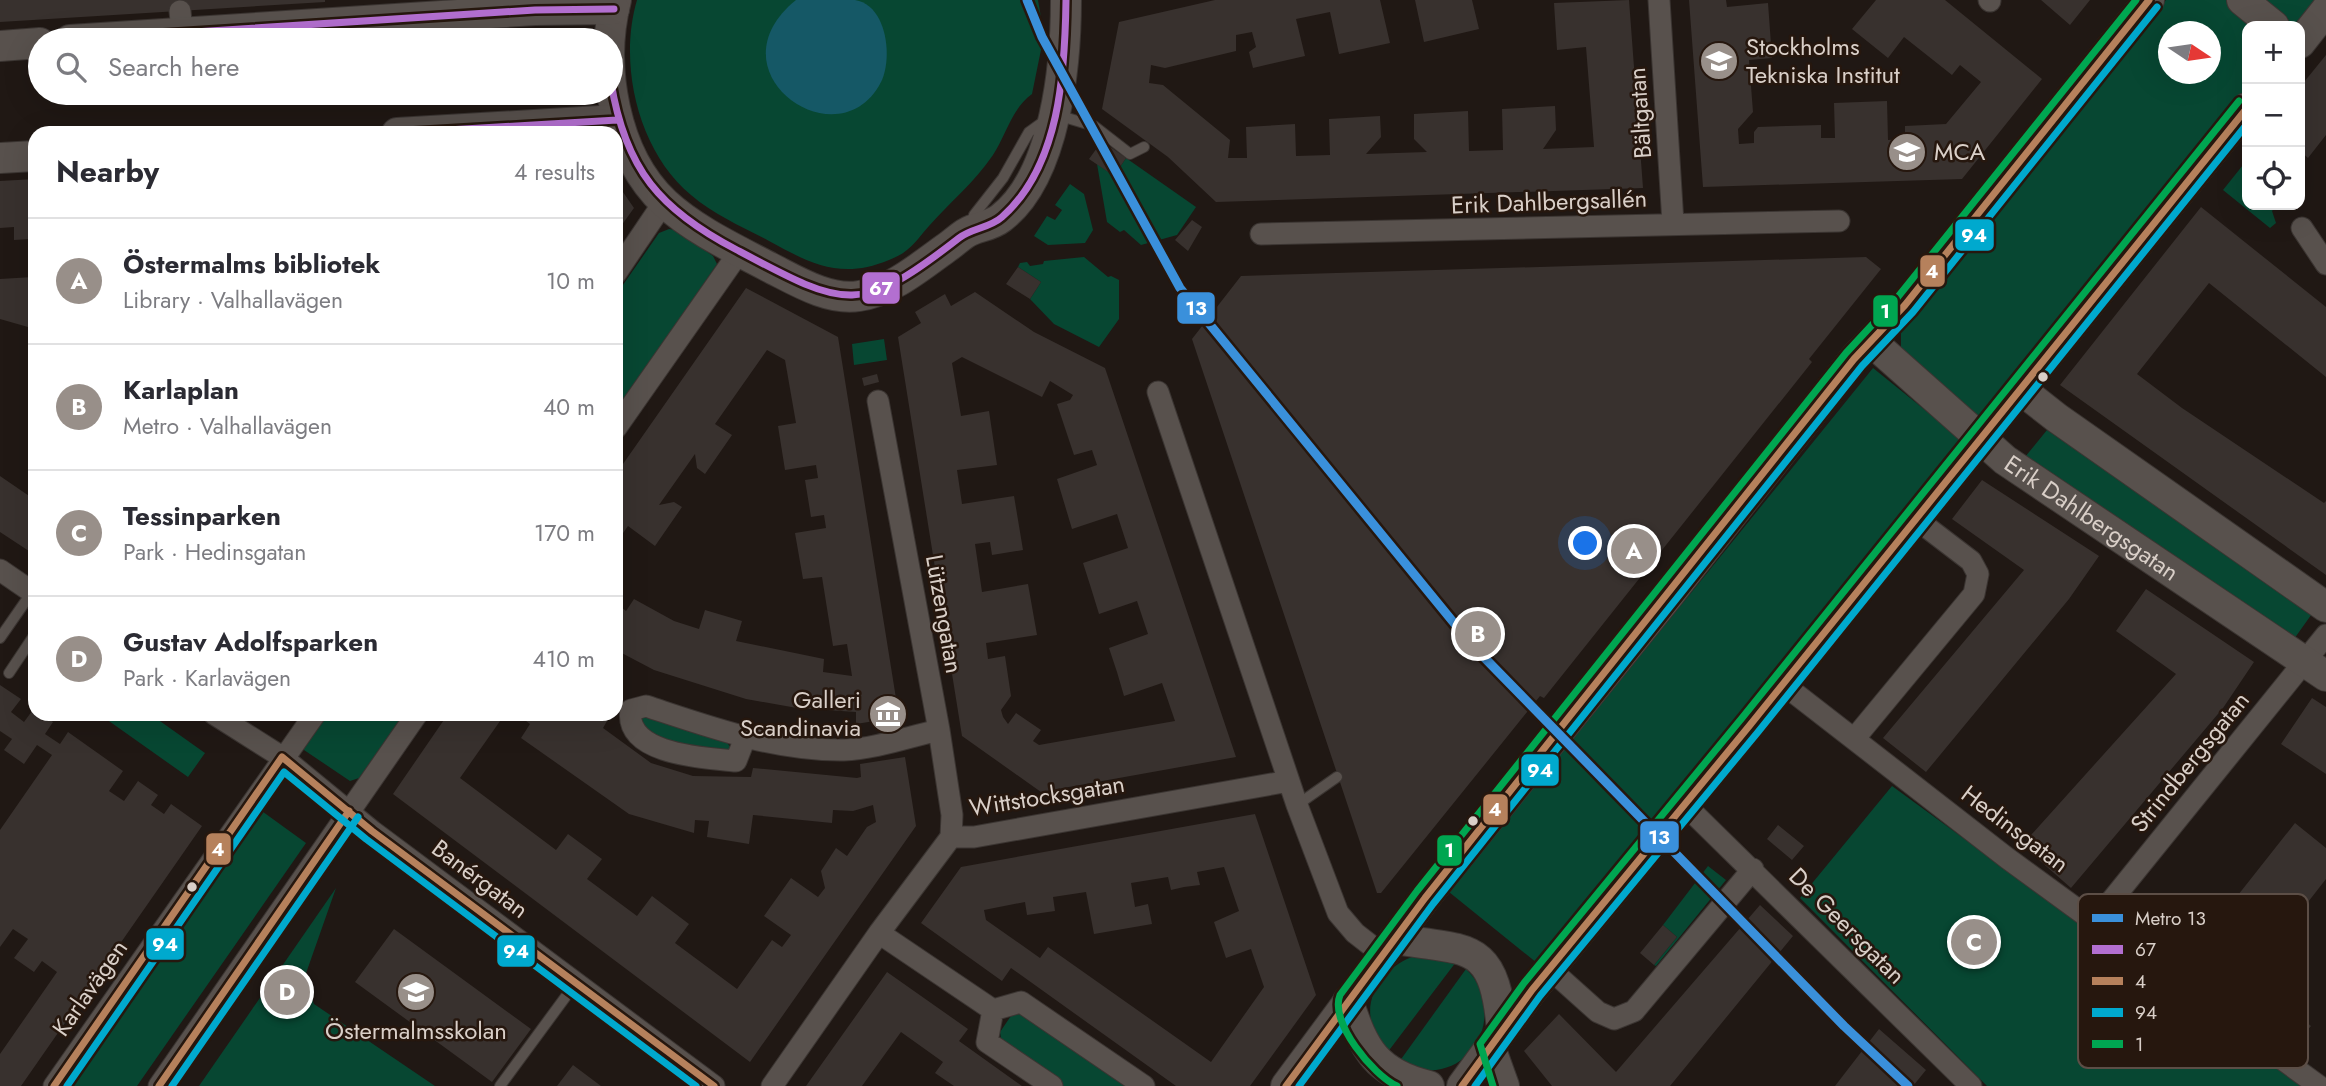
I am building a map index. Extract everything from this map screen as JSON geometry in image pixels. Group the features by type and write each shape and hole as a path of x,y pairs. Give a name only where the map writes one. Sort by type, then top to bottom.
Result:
{"main road":[{"path":"623,136 629,151 664,202 740,251 818,290 857,297 878,290 911,273 970,231 985,227 1002,217 1017,201 1044,154 1054,114 1064,57 1066,0"},
{"path":"1286,1086 1388,946 1854,359 1905,305 2149,0"},
{"path":"2242,0 2268,21"},
{"path":"140,28 181,21 571,8 615,4 614,28"},
{"path":"2305,37 2326,10"},
{"path":"0,46 28,44"},
{"path":"615,105 619,126"},
{"path":"1462,1086 1550,969 2242,114"},
{"path":"515,126 617,120"},
{"path":"0,158 28,156"},
{"name":"Erik Dahlbergsgatan","path":"1872,342 1982,436 2006,460 2316,669"},
{"path":"2021,389 2057,418 2326,607"},
{"path":"1388,946 1444,944 1480,959 1495,980 1499,992 1496,1039 1504,1086"},
{"path":"1348,1001 1370,1055 1384,1069 1429,1086"}],"street":[{"name":"Bältgatan","path":"1659,0 1673,223"},
{"path":"623,263 664,202"},
{"name":"Erik Dahlbergsallén","path":"1262,234 1411,233 1673,223 1839,221"},
{"path":"2302,228 2326,264"},
{"path":"623,418 740,251"},
{"path":"1158,392 1297,805 1338,914 1355,933 1388,946"},
{"name":"Lützengatan","path":"878,401 939,730 952,815 951,837"},
{"path":"1854,739 1974,594 1978,574 1970,561 1916,519"},
{"path":"0,570 28,590"},
{"name":"Strindbergsgatan","path":"2119,894 2316,669 2326,635"},
{"name":"Hedinsgatan","path":"1783,684 2078,908"},
{"path":"746,738 736,761 688,757 657,748 637,733 629,719 631,710 646,706 746,738 806,749 847,750 939,730"},
{"name":"Banérgatan","path":"225,721 282,757 575,984 715,1086"},
{"name":"Karlavägen","path":"54,1086 310,721"},
{"path":"159,1086 412,721"},
{"name":"Wittstocksgatan","path":"772,1086 879,933 951,837 974,837 1289,781"},
{"name":"De Geersgatan","path":"1684,804 1754,869 1964,1083"},
{"path":"1550,969 1598,1012 1614,1019 1634,1011 1754,869"},
{"path":"879,933 993,1010 1021,1002 1144,1086"},
{"path":"993,1010 987,1042 1052,1086"},
{"name":"Hedinsgatan","path":"2295,1068 2319,1086"}],"lane":[{"path":"1054,114 1094,126 1130,154 1144,147"},
{"path":"0,638 28,600"},
{"path":"9,673 28,645"},
{"path":"1297,805 1337,777"},
{"path":"500,1086 575,984"}],"green space":[{"path":"637,0 1038,0 1044,35 1032,94 1019,107 993,155 978,175 902,254 872,266 841,269 827,267 799,256 729,220 709,209 673,177 646,131 637,105 630,51"},
{"path":"2166,0 2320,0 2303,21 2242,21 2242,96 1982,420 1901,347 1901,332"},
{"path":"1126,158 1196,207 1177,235 1141,245 1124,230 1120,232 1107,222 1097,164 1114,176"},
{"path":"2242,166 2242,205 2223,190"},
{"path":"1070,184 1084,194 1093,230 1085,243 1048,245 1034,236 1047,216 1055,220 1062,210 1055,205"},
{"path":"2248,210 2273,210 2276,223 2270,228"},
{"path":"669,229 676,230 713,256 717,264 623,402 623,285 659,233"},
{"path":"1084,257 1108,277 1119,280 1119,319 1099,347 1054,324 1030,299 1041,282 1018,267 1020,263 1027,262 1030,266 1043,264 1044,261"},
{"path":"884,339 887,360 854,365 852,344"},
{"path":"1873,368 1961,439 1537,963 1449,892"},
{"path":"2047,430 2314,611 2294,639 2025,457"},
{"path":"646,714 725,739 730,747 727,754 658,741 638,722 639,716"},
{"path":"109,721 160,721 205,753 188,777"},
{"path":"318,721 399,721 359,778 350,781 304,750 304,741"},
{"path":"1892,786 2078,922 2078,1068 2278,1068 2303,1086 1987,1086 1800,898"},
{"path":"259,809 306,843 137,1086 63,1086"},
{"path":"1708,866 1726,880 1656,966 1654,965 1677,937 1663,925"},
{"path":"336,888 304,979 314,1004 435,1086 199,1086"},
{"path":"1415,956 1456,962 1387,1053 1372,1024 1371,1002 1387,973"},
{"path":"1466,969 1477,982 1485,1013 1483,1029 1467,1056 1453,1065 1436,1070 1399,1062"},
{"path":"1015,1010 1135,1086 1061,1086 1002,1044 1000,1032"}],"water":[{"path":"796,0 855,0 866,4 874,12 884,34 885,72 881,82 862,105 837,114 812,111 789,99 773,79 766,55 772,28"}],"building":[{"path":"0,0 325,0 325,2 0,22"},
{"path":"1215,0 1380,0 1390,43 1339,54 1330,12 1296,19 1305,56 1253,68 1249,52 1256,47 1252,32 1236,35 1236,51 1165,68 1151,65 1149,83 1163,85 1230,140 1228,158 1247,158 1246,127 1295,124 1296,156 1330,155 1329,119 1380,116 1381,137 1366,154 1427,152 1414,139 1414,114 1468,111 1469,151 1503,150 1502,109 1555,106 1556,130 1543,149 1594,147 1586,47 1557,50 1554,3 1629,0 1643,188 1216,202 1168,157 1102,109 1119,22"},
{"path":"1415,0 1472,0 1479,29 1424,42"},
{"path":"1689,0 1726,0 1727,7 1768,3 1772,58 1749,60 1753,112 1738,129 1739,144 1754,143 1754,132 1758,127 1821,125 1821,138 1835,138 1834,103 1887,101 1888,140 1905,139 1905,126 1946,124 1981,82 1960,65 1952,75 1904,37 1888,58 1852,29 1876,0 1945,0 2042,79 1962,179 1703,187"},
{"path":"2041,0 2090,0 2070,25"},
{"path":"2326,55 2326,135 2308,158 2305,155 2305,81"},
{"path":"1102,141 1126,158 1114,176 1089,159"},
{"path":"28,179 28,239 14,240 14,227 0,228 0,181"},
{"path":"623,192 634,208 623,223"},
{"path":"2201,207 2326,307 2326,377 2209,283 2137,374 2182,408 2324,503 2326,501 2326,575 2060,385"},
{"path":"1192,220 1202,227 1188,251 1175,240"},
{"path":"1866,257 1881,269 1809,359 1812,362 1544,698 1540,696 1381,893 1377,893 1192,339 1241,276"},
{"path":"1018,267 1041,282 1030,299 1006,284"},
{"path":"28,277 28,327 0,319 0,279"},
{"path":"746,288 838,337 899,717 856,724 856,712 797,708 746,699 654,670 623,654 623,609 626,611 634,599 674,621 699,629 705,610 742,621 736,641 824,659 823,672 852,676 847,644 833,646 822,577 803,579 795,533 826,528 824,515 811,517 805,480 818,478 816,465 785,470 778,426 796,423 785,360 767,350 715,424 732,435 705,474 697,468 695,454 659,505 674,502 682,507 655,546 628,526 623,533 623,464"},
{"path":"975,292 1034,332 1105,368 1236,757 1041,792 962,736 898,337 921,323 915,312 945,294 951,306","holes":["962,357 1042,397 1050,381 1073,395 1070,400 1057,404 1074,455 1092,450 1097,465 1057,479 1072,529 1117,514 1128,548 1083,563 1099,614 1137,601 1148,634 1109,648 1124,696 1162,683 1175,721 1039,745 1033,741 1041,730 1016,713 1008,724 1003,717 1001,710 1011,696 1005,656 988,659 986,643 1037,635 1028,584 982,592 975,544 990,542 992,555 1023,550 1014,496 962,504 957,470 997,465 989,411 961,416 952,363"]},
{"path":"877,374 879,382 864,386 862,378"},
{"path":"0,476 28,495 28,550 0,532"},
{"path":"1982,480 2099,556 2069,599 1926,772 1883,738 2024,570 1952,519"},
{"path":"2146,589 2254,662 2223,708 2071,888 2022,845 2176,674 2116,631"},
{"path":"0,685 21,699 11,712 24,722 28,717 28,721 52,721 45,734 60,744 68,732 123,771 109,791 124,801 138,781 158,795 151,805 164,814 171,804 202,826 21,1086 0,1086 0,1054 57,972 42,961 34,972 14,958 28,939 13,929 0,947 0,830 52,755 37,745 24,764 4,750 12,739 0,731"},
{"path":"2312,698 2326,707 2326,774 2281,744"},
{"path":"443,721 500,721 460,778 556,850 568,834 602,859 587,879 637,916 652,896 689,924 675,943 737,989 772,940 782,947 791,935 764,916 791,878 818,897 825,888 821,871 836,848 847,856 867,827 876,822 873,805 853,811 833,810 832,823 753,815 749,844 707,837 709,821 695,820 694,833 629,814 521,738 530,724 526,721 607,721 603,728 651,763 693,776 751,777 753,768 857,778 861,777 860,764 905,757 916,826 750,1062 393,794"},
{"path":"1255,814 1316,995 1250,1086 1176,1086 1011,968 1002,981 921,923 961,867","holes":["1224,867 1239,911 1214,922 1226,958 1251,949 1264,987 1211,1062 1048,947 1040,958 986,920 984,910 1025,902 1027,915 1055,911 1053,897 1086,892 1094,934 1152,924 1148,904 1135,907 1131,883 1168,877 1171,890 1200,885 1197,872"]},
{"path":"2295,823 2326,848 2326,879 2308,902 2308,894 2239,894"},
{"path":"1778,825 1804,846 1792,860 1767,839"},
{"path":"1760,905 1793,936 1670,1086 1552,1086 1524,1051 1559,1014 1616,1072"},
{"path":"1663,925 1677,937 1654,965 1640,953"},
{"path":"394,929 531,1029 492,1082 355,982"},
{"path":"887,972 968,1029 959,1041 1022,1086 954,1086 935,1073 943,1062 901,1032 862,1086 806,1086"},
{"path":"1879,1029 1926,1070 1913,1086 1835,1086"},
{"path":"573,1065 601,1086 557,1086"}],"metro line":[{"name":"13","path":"1027,0 1042,37 1180,288 1472,645 1844,1026 1908,1086"}],"transit line":[{"name":"67","path":"623,130 637,163 650,184 667,202 710,235 804,284 851,295 874,291 897,281 964,235 997,221 1021,196 1036,172 1055,116 1064,57 1066,0"},
{"name":"1","path":"1397,1086 1376,1071 1355,1046 1341,1019 1338,1006 1340,995 1417,891 1846,353 1897,298 2136,0"},
{"name":"4","path":"1286,1086 1425,898 1854,359 1905,305 2149,0"},
{"name":"94","path":"1299,1086 1433,904 1862,366 1913,312 2157,7"},
{"name":"67","path":"256,28 535,10 614,9"},
{"name":"1","path":"1493,1086 1480,1044 1524,983 1742,718 2239,101"},
{"name":"67","path":"615,105 622,126"},
{"name":"4","path":"1462,1086 1532,990 1750,725 2242,114"},
{"name":"67","path":"515,126 617,120"},
{"name":"94","path":"1475,1086 1540,996 1758,732 2242,130"},
{"name":"4","path":"54,1086 282,757 372,831 714,1086"},
{"name":"94","path":"67,1086 284,772 366,839 696,1086"},
{"name":"4","path":"159,1086 349,811"},
{"name":"94","path":"172,1086 358,817"}],"place":[{"name":"Stockholms Tekniska Institut","path":"1719,61"},
{"name":"MCA","path":"1907,152"},
{"name":"Östermalms bibliotek","path":"1634,551"},
{"name":"Karlaplan","path":"1478,634"},
{"name":"Galleri Scandinavia","path":"888,714"},
{"name":"Tessinparken","path":"1974,942"},
{"name":"Gustav Adolfsparken","path":"287,992"},
{"name":"Östermalmsskolan","path":"416,992"}]}
